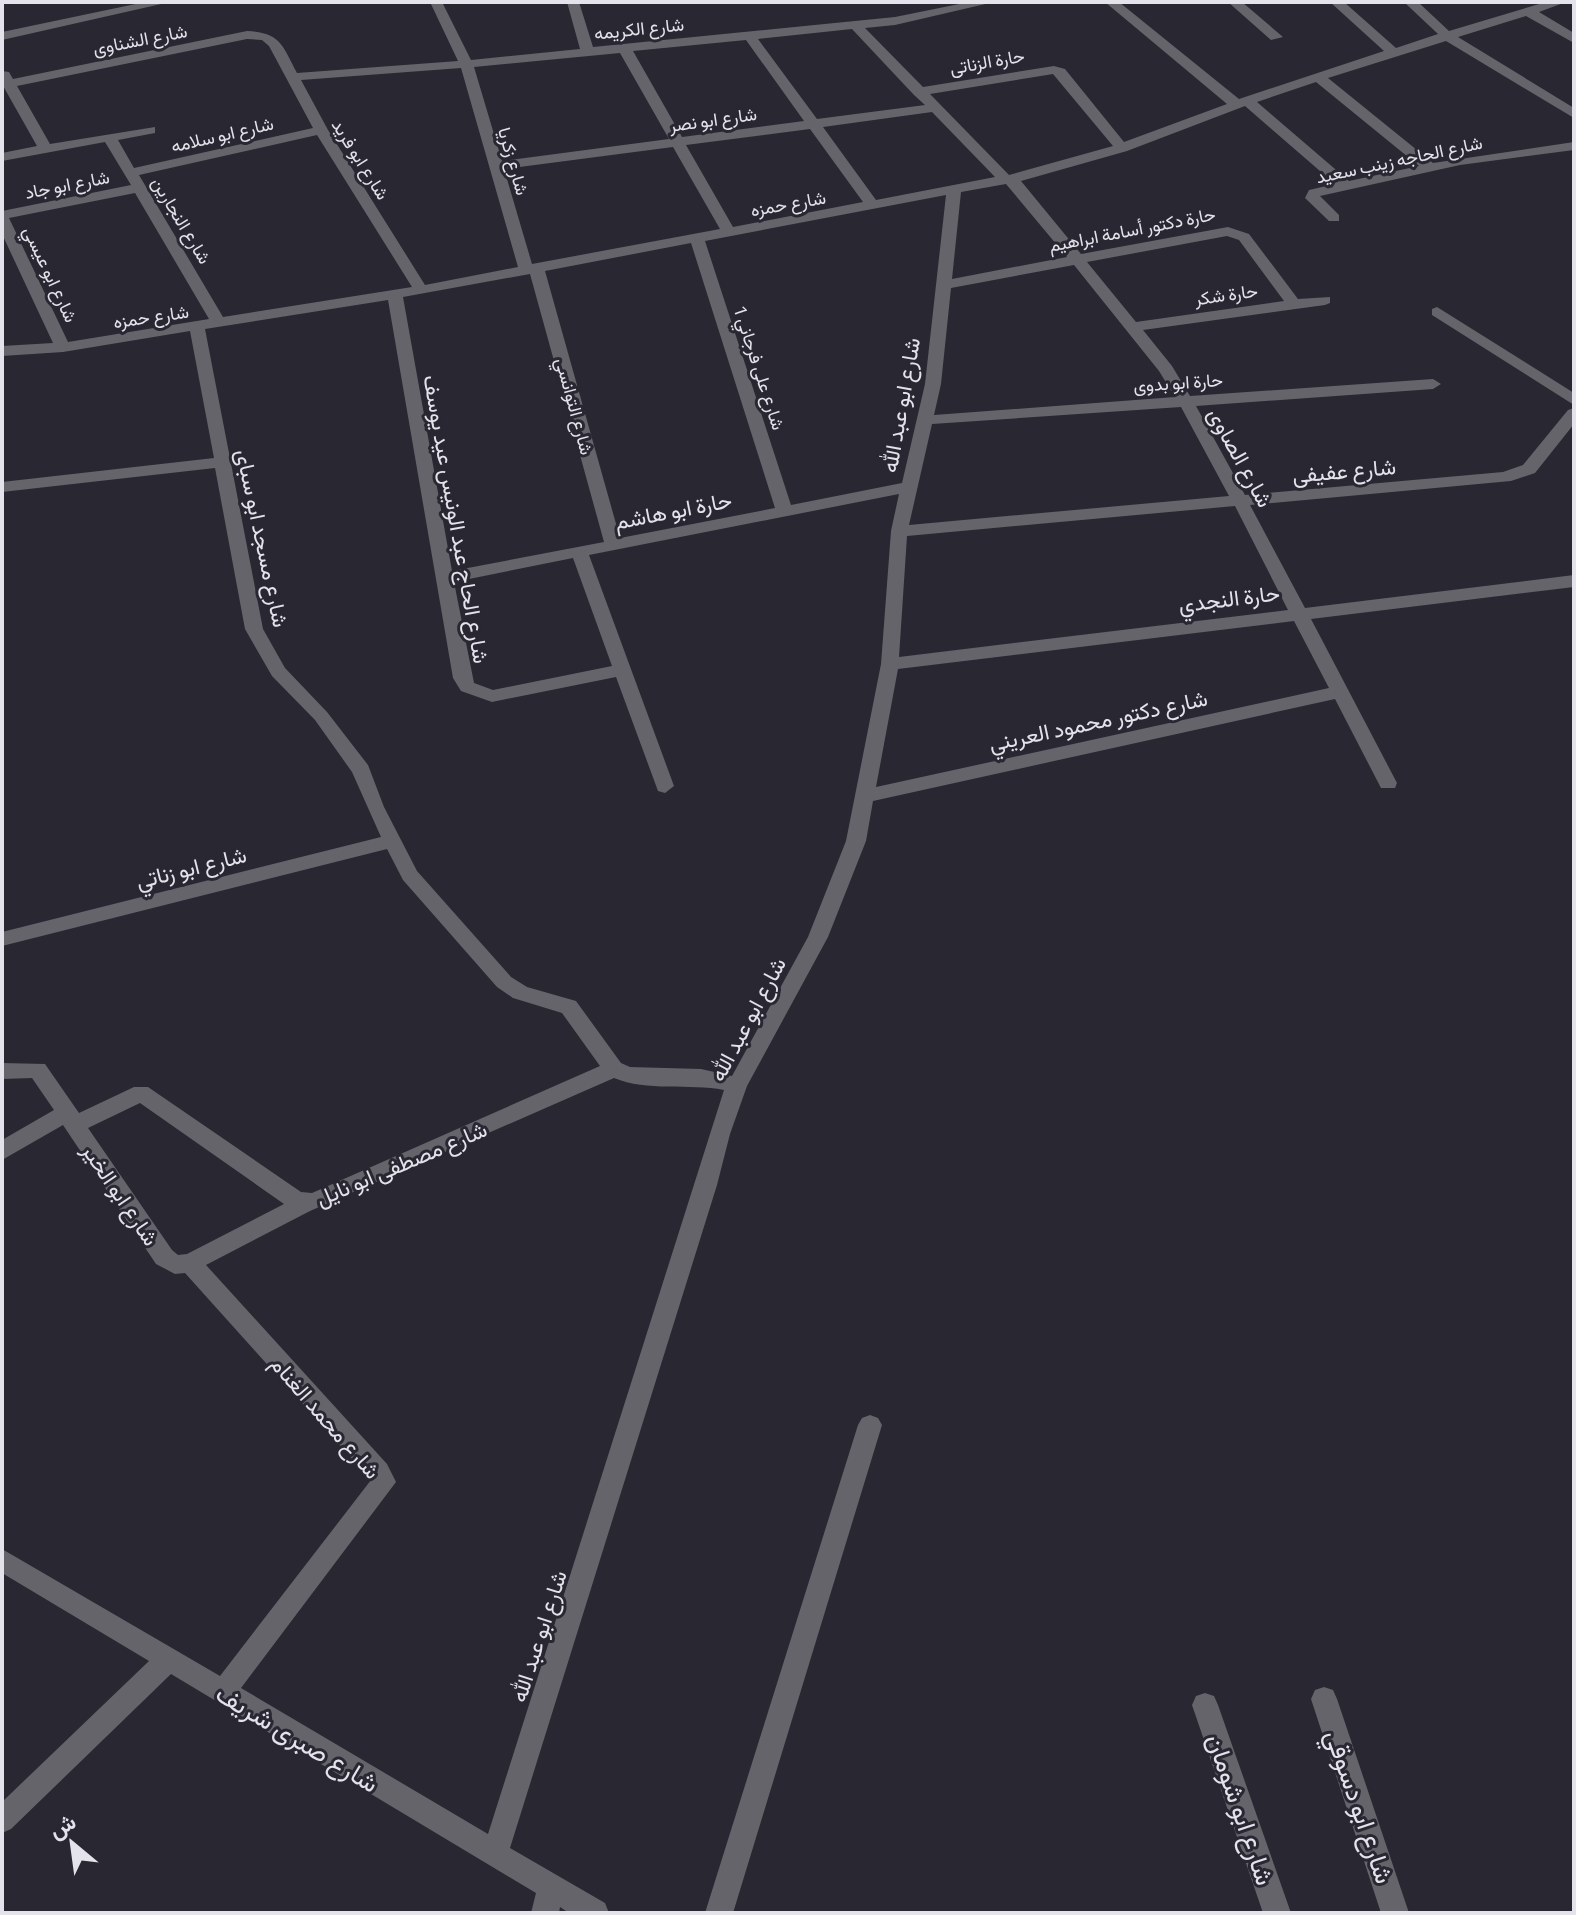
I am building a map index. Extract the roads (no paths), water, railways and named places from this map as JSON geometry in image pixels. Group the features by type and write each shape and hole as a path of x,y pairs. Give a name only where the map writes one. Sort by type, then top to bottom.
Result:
{"street":[{"path":"2,36 164,2"},
{"name":"شارع زكريا","path":"436,2 466,64 531,268"},
{"path":"573,2 588,52"},
{"name":"شارع الكريمه","path":"292,77 466,64 855,25 988,2"},
{"path":"1111,2 1346,186"},
{"path":"1234,2 1276,37"},
{"path":"1336,2 1393,52"},
{"path":"1410,2 1446,35 1574,114"},
{"name":"شارع حمزه","path":"2,351 63,347 421,290 1009,179 1122,148 1393,52 1560,2"},
{"path":"1527,11 1574,39"},
{"name":"شارع الصاوى","path":"855,25 934,108 1009,179 1166,369 1240,501 1388,783"},
{"path":"748,34 810,124 873,206"},
{"name":"شارع الشناوى","path":"6,78 247,35 266,36 275,44"},
{"name":"شارع ابو فريد","path":"275,44 321,130 421,290"},
{"path":"624,48 729,232"},
{"name":"حارة الزناتى","path":"919,92 1054,70 1060,72 1122,148"},
{"path":"1318,77 1429,167"},
{"path":"6,78 46,149"},
{"name":"شارع ابو نصر","path":"498,166 934,108"},
{"path":"2,157 150,130"},
{"name":"شارع ابو سلامه","path":"130,173 321,130"},
{"name":"شارع النجارين","path":"109,137 220,324"},
{"name":"شارع الحاجه زينب سعيد","path":"1334,218 1312,195 1429,167 1574,146"},
{"name":"شارع ابو جاد","path":"2,217 139,188"},
{"name":"شارع ابو عبد الله","path":"495,1854 737,1085 818,937 856,841 890,664 899,531 933,384 954,190"},
{"name":"شارع ابو عيسي","path":"2,217 63,347"},
{"name":"حارة دكتور أسامة ابراهيم","path":"944,285 1235,232 1244,237 1294,304"},
{"name":"شارع على فرجاني 1","path":"697,238 784,510"},
{"name":"شارع التوانسي","path":"531,268 613,545"},
{"name":"شارع الحاج عبد الونيس عيد يوسف","path":"395,294 462,678 467,687 478,694 507,695 623,670"},
{"name":"حارة شكر","path":"1133,327 1325,300"},
{"path":"1437,312 1574,400"},
{"name":"شارع مسجد ابو سباى","path":"197,327 252,618 264,651 278,672 343,742 361,770 410,875 434,906 504,982 520,993 569,1007 614,1069"},
{"name":"حارة ابو بدوى","path":"925,420 1433,384"},
{"name":"شارع عفيفى","path":"899,531 1518,474 1535,461 1574,413"},
{"path":"2,487 222,462"},
{"name":"حارة ابو هاشم","path":"445,578 910,487"},
{"path":"579,552 665,786"},
{"name":"حارة النجدي","path":"890,664 1574,581"},
{"name":"شارع دكتور محمود العريني","path":"866,796 1341,691"},
{"name":"شارع ابو زناتي","path":"2,939 392,841"},
{"path":"614,1069 628,1075 701,1077 737,1085"},
{"name":"شارع مصطفى ابو نايل","path":"70,1119 141,1093 291,1197 305,1203 322,1199 614,1069"},
{"name":"شارع ابو الخير","path":"2,1071 38,1070 164,1257 175,1265 190,1263"},
{"path":"2,1151 70,1119"},
{"path":"190,1263 305,1203"},
{"name":"شارع محمد الغنام","path":"190,1263 379,1472 384,1482 223,1692"},
{"path":"719,1913 870,1425"},
{"name":"شارع صبرى شريف","path":"2,1560 495,1854 548,1900 595,1913"},
{"path":"2,1820 169,1659"},
{"name":"شارع ابو دسوقي","path":"1324,1699 1390,1888 1395,1913"},
{"name":"شارع ابو شومان","path":"1205,1705 1277,1913"}]}
